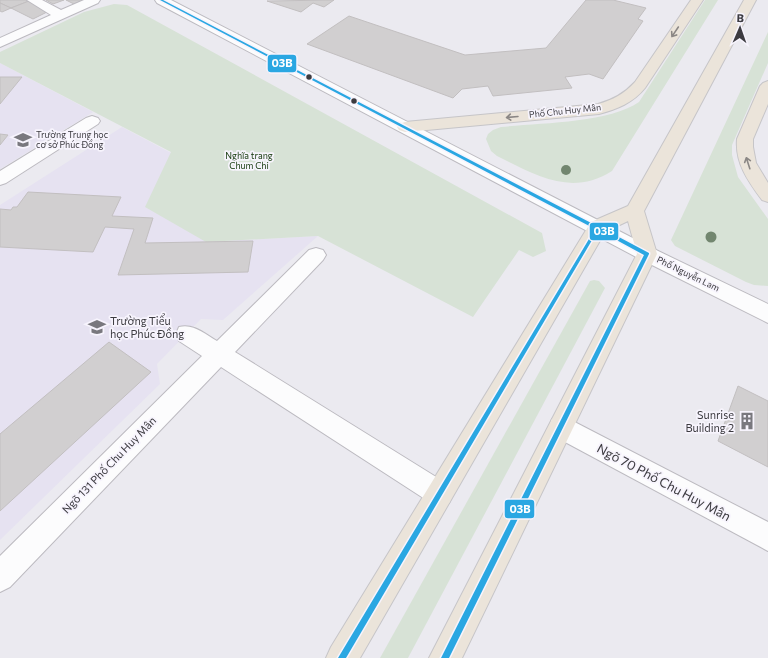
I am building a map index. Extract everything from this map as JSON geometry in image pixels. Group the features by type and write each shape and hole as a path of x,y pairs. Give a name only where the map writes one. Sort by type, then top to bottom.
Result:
{"main road":[{"name":"Phố Chu Huy Mân","path":"405,127 598,109 619,104 632,95 640,85 697,0"},
{"path":"342,658 598,227 636,211 750,0"},
{"path":"768,86 745,139 744,146 750,170 768,196"},
{"path":"445,658 647,254 636,211"}],"street":[{"path":"33,0 61,15"},
{"path":"0,43 94,0"},
{"name":"Phố Nguyễn Lam","path":"171,2 647,254 768,314"},
{"path":"0,179 92,122"},
{"name":"Ngõ 131 Phố Chu Huy Mân","path":"0,577 316,255"},
{"path":"187,334 440,494"},
{"name":"Ngõ 70 Phố Chu Huy Mân","path":"561,427 768,537"}],"shaded area":[{"name":"Trường Trung học cơ sở Phúc Đồng","path":"0,63 93,112 0,169"},
{"name":"Trường Tiểu học Phúc Đồng","path":"122,127 171,153 206,242 318,236 223,320 201,319 157,364 160,384 0,540 0,205"}],"green space":[{"path":"705,0 718,0 612,171 597,179 568,183 539,176 497,156 491,151 486,139 488,134 501,127 592,118 626,109 639,102"},
{"name":"Nghĩa trang Chum Chi","path":"114,4 127,5 542,233 546,251 533,257 519,250 473,317 318,236 206,242 145,207 171,152 0,63 0,52 84,12"},
{"path":"768,32 768,63 732,145 732,155 738,177 768,219 768,286 754,285 746,282 675,246 671,240"},
{"path":"590,281 599,281 605,288 408,658 380,658"}],"building":[{"path":"0,0 29,1 11,8 0,3"},
{"path":"46,0 64,0 53,4"},
{"path":"66,0 84,0 74,4"},
{"path":"334,0 324,7 313,3 301,12 267,1"},
{"path":"586,0 613,0 646,8 638,19 643,21 603,79 589,74 565,77 572,88 493,96 488,86 462,89 453,98 307,44 349,16 465,55 546,48"},
{"path":"29,1 51,10 33,19 11,8"},
{"path":"0,3 11,8 2,12 0,11"},
{"path":"0,77 22,77 0,104"},
{"path":"0,134 8,135 0,145"},
{"path":"28,192 121,197 112,216 153,218 145,243 253,241 248,272 118,275 134,229 105,227 93,252 0,247 0,209 11,210 13,207 17,207"},
{"path":"109,342 151,372 0,511 0,434"},
{"name":"Sunrise Building 2","path":"738,386 768,401 768,467 718,441"}],"transit line":[{"name":"03B","path":"161,0 647,254 445,658"},
{"name":"03B","path":"342,658 598,227"}],"place":[{"name":"Trường Trung học cơ sở Phúc Đồng","path":"23,140"},
{"name":"Trường Tiểu học Phúc Đồng","path":"97,327"},
{"name":"Sunrise Building 2","path":"747,421"}]}
